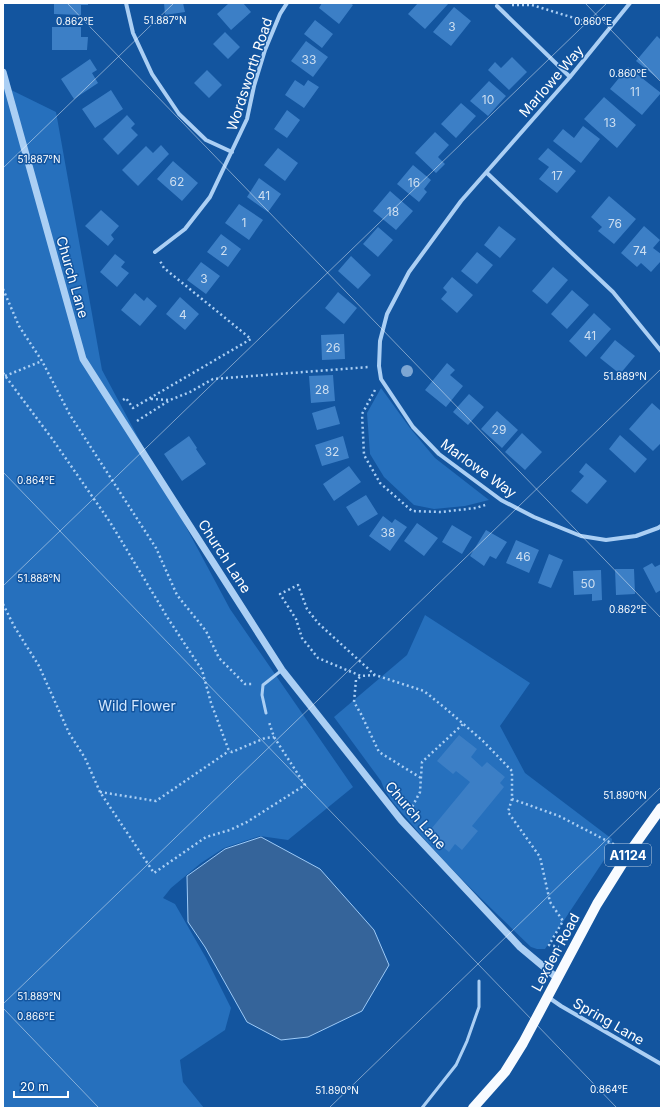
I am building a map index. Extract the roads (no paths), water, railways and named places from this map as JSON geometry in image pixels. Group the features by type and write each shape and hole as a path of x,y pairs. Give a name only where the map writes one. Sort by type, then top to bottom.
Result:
{"main road":[{"name":"Lexden Road","path":"474,1108 505,1072 598,904 629,853 661,808"}],"street":[{"path":"126,3 133,33 152,74 179,114 206,140 232,152"},
{"name":"Wordsworth Road","path":"155,252 185,229 210,197 247,119 254,86 265,50 280,14 287,3"},
{"name":"Marlowe Way","path":"630,3 570,77 461,201 409,272 387,314 380,340 379,366 381,379 413,427 439,454 501,500 534,517 581,536 606,540 636,536 661,526"},
{"path":"497,6 570,77"},
{"name":"Church Lane","path":"3,72 82,359 282,670 401,820 520,946 558,978"},
{"path":"487,173 613,292 661,351"},
{"name":"Spring Lane","path":"548,996 561,1006 661,1064"}],"lane":[{"path":"266,713 262,694 263,684 282,670"},
{"path":"422,1108 456,1064 467,1041 479,1007 479,982"}],"park label":[{"name":"Wild Flower","path":"137,705"}]}
